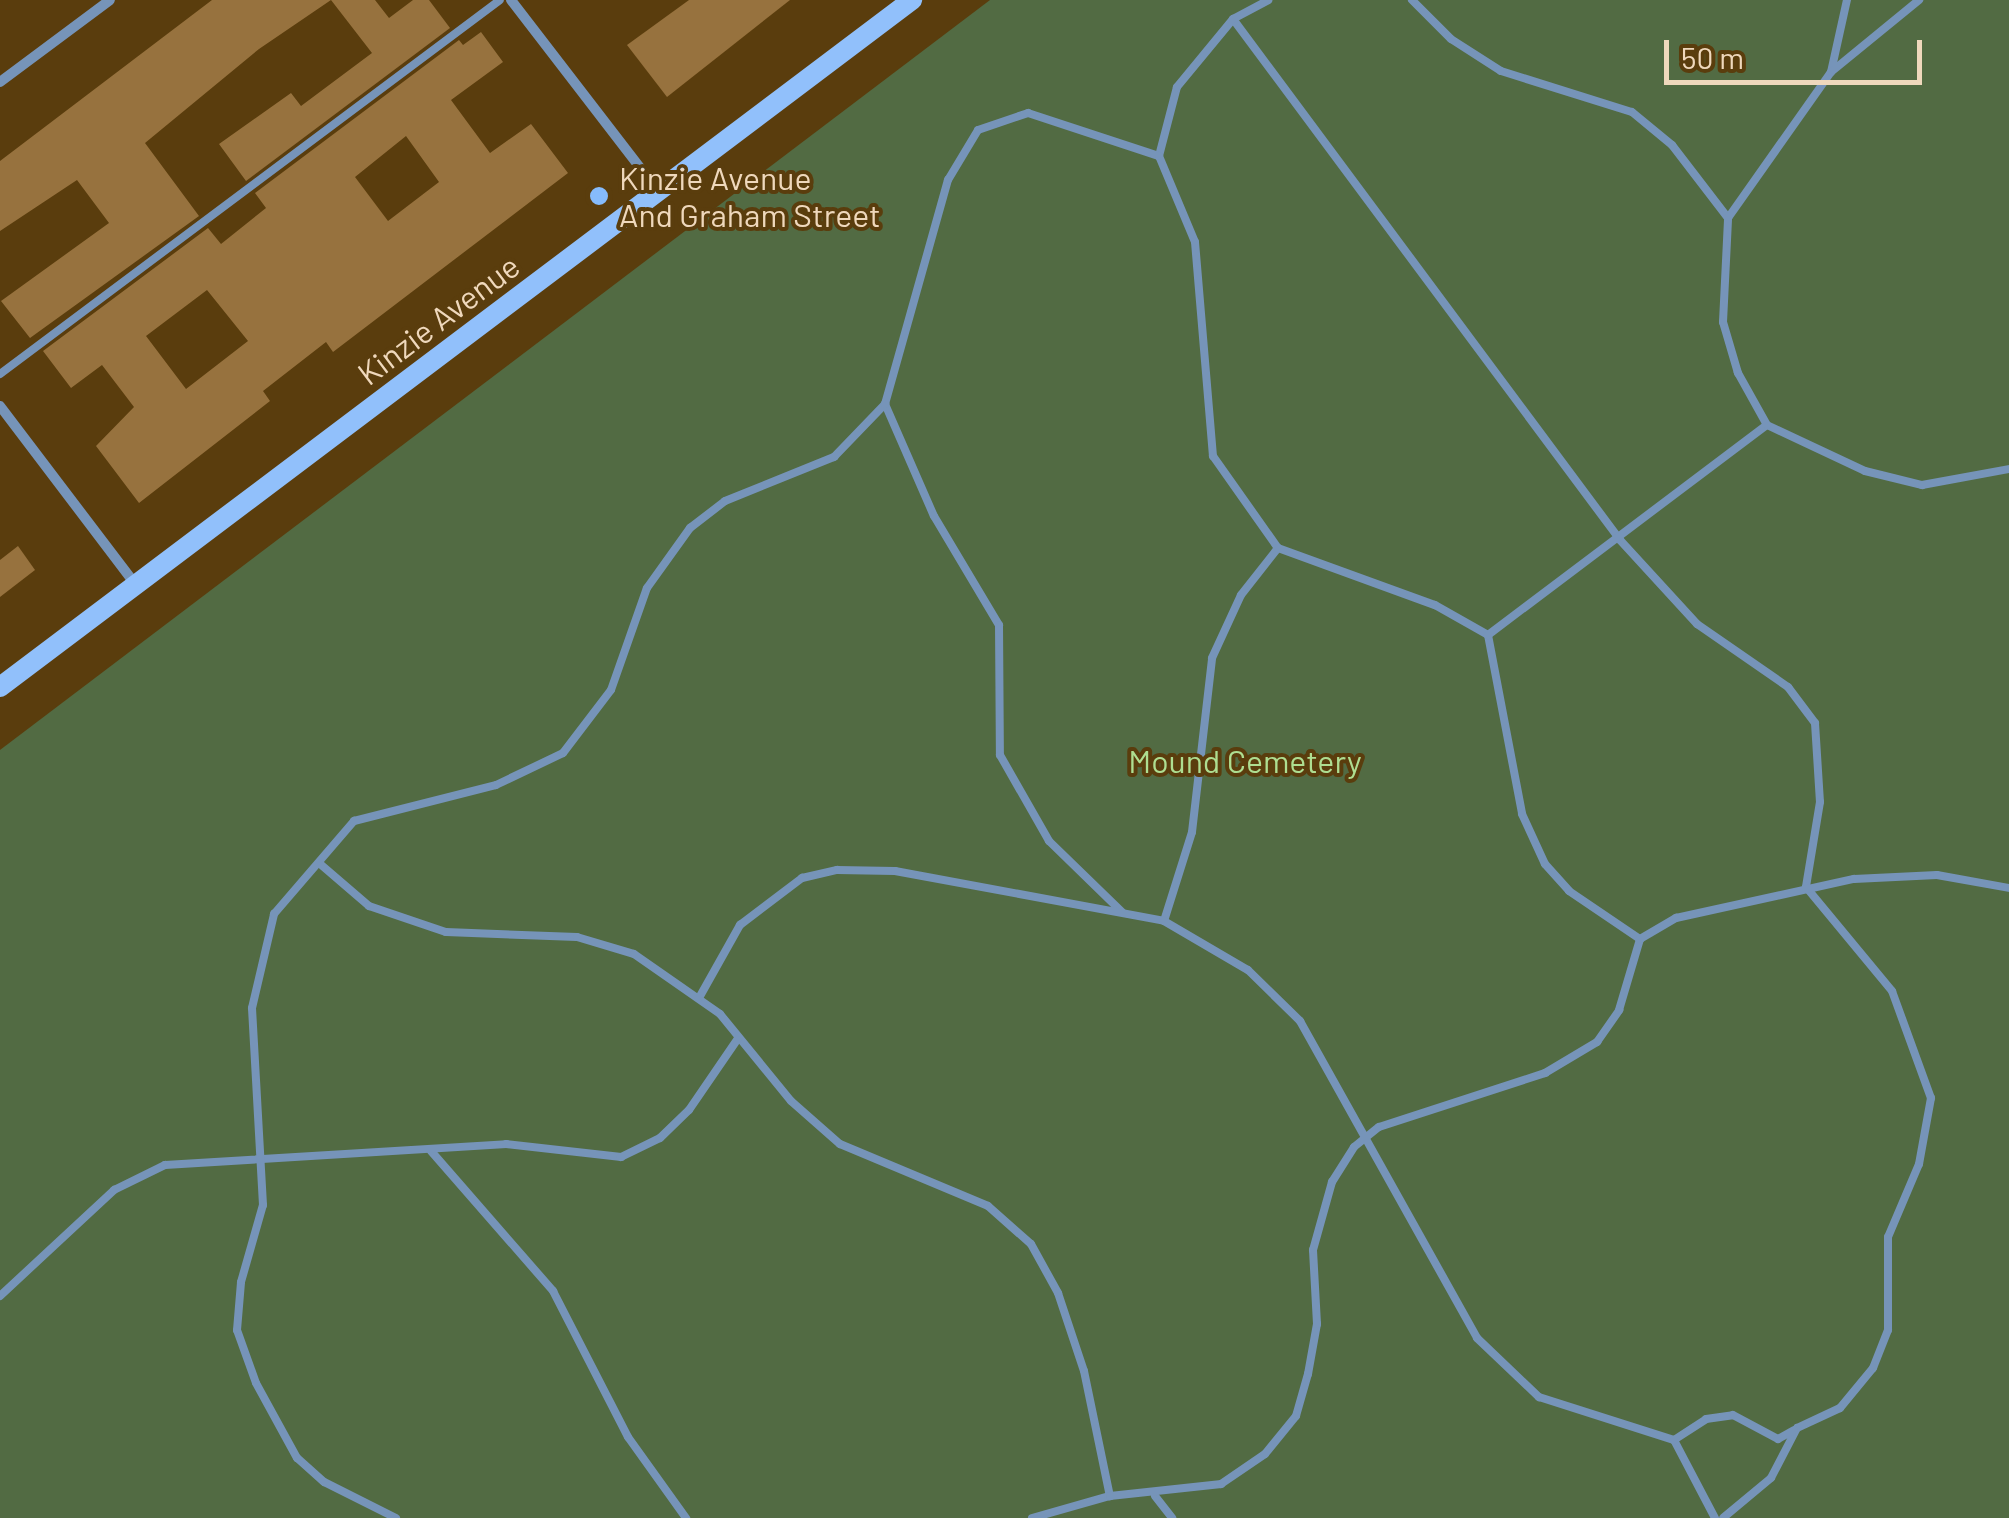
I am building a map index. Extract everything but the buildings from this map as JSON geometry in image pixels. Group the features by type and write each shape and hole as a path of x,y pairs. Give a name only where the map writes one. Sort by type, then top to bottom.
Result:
{"street":[{"path":"0,82 110,0"},
{"path":"511,0 658,191"},
{"name":"Kinzie Avenue","path":"0,686 912,0"},
{"path":"0,406 135,585"}],"lane":[{"path":"0,374 500,0"},
{"path":"1268,0 1232,19 1177,87 1159,156 1195,242 1213,456 1278,548 1434,605 1488,635"},
{"path":"1412,0 1451,39 1501,71 1632,112 1672,144 1728,218"},
{"path":"1831,72 1847,0"},
{"path":"1920,0 1831,72 1728,218 1723,322 1738,373 1767,425 1866,471 1922,485 2009,469"},
{"path":"1232,19 1620,540 1697,624 1788,686 1815,722 1820,802 1806,887 1892,991 1931,1098 1920,1164 1888,1237 1883,1343 1840,1408 1778,1440 1733,1416 1706,1419 1674,1440"},
{"path":"396,1518 324,1482 297,1458 256,1383 237,1330 241,1282 264,1205 265,1153 252,1008 274,914 354,820 496,785 563,753 612,690 647,588 690,528 726,501 834,457 884,404 948,180 978,130 1028,113 1159,156"},
{"path":"884,404 934,516 1000,625 1000,755 1049,841 1122,912"},
{"path":"1488,635 1620,540 1767,425"},
{"path":"1164,920 1192,832 1212,658 1241,595 1278,548"},
{"path":"1488,635 1522,814 1545,864 1569,892 1640,939"},
{"path":"318,862 369,906 446,932 577,937 634,954 700,998 840,1144 988,1206 1031,1244 1058,1292 1084,1371 1110,1496"},
{"path":"700,998 740,925 802,878 836,870 895,871 1164,920 1248,970 1300,1021 1478,1338 1539,1397 1674,1440 1719,1518 1771,1478 1797,1428"},
{"path":"1032,1518 1110,1496 1154,1496 1221,1484 1265,1454 1296,1416 1317,1324 1313,1250 1332,1182 1366,1137 1546,1073 1597,1042 1619,1010 1640,939 1676,918 1806,887 1937,875 2009,888"},
{"path":"0,1296 114,1190 166,1165 265,1153 431,1151 506,1144 621,1156 660,1138 689,1110 737,1040"},
{"path":"431,1151 553,1290 628,1438 686,1518"},
{"path":"1154,1496 1172,1518"}],"green space":[{"name":"Mound Cemetery","path":"990,0 2009,0 2009,1518 0,1518 0,750"}],"place":[{"name":"Kinzie Avenue And Graham Street","path":"599,196"}]}
